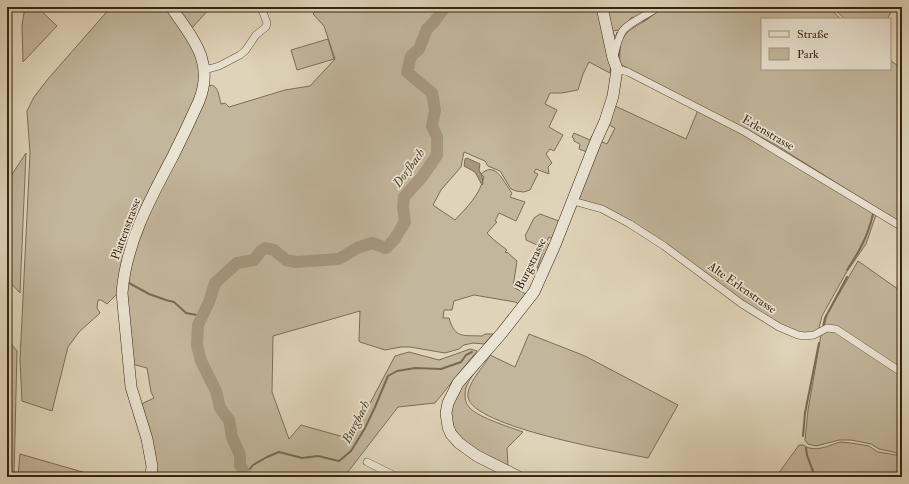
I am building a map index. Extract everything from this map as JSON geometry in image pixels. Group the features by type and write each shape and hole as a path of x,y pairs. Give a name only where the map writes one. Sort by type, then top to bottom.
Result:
{"street":[{"name":"Plattenstrasse","path":"151,477 152,466 147,439 131,387 122,293 123,277 128,258 145,209 199,101 204,87 205,70 200,53 194,39 171,7"},
{"path":"205,70 231,60 245,51 256,35 266,27 267,24 261,7"},
{"path":"602,7 613,58 617,69"},
{"path":"613,58 624,29 658,7"},
{"name":"Burgstrasse","path":"519,477 477,456 459,443 451,434 448,427 446,412 448,403 458,383 501,334 534,292 552,252 609,110 617,69"},
{"name":"Erlenstrasse","path":"617,69 628,72 745,132 902,227"},
{"name":"Alte Erlenstrasse","path":"573,201 602,209 630,224 664,246 742,304 779,327 798,335 805,336 814,335 827,328 836,329 902,371"},
{"path":"367,462 398,477"}],"green space":[{"path":"25,7 37,7 57,26 23,62 22,25"},
{"path":"111,7 167,7 200,58 198,98 142,209 118,293 107,304 101,300 98,300 97,308 100,313 79,332 68,347 52,411 22,401 20,360 30,153 27,111 34,97 48,79"},
{"path":"174,7 211,7 191,29"},
{"path":"320,7 598,7 611,66 610,73 589,62 578,90 562,93 550,93 545,104 557,110 549,127 563,135 554,151 550,149 546,154 552,163 548,167 549,174 536,169 534,172 538,174 530,190 524,192 511,189 500,171 488,166 485,161 464,152 461,167 441,190 433,205 455,220 479,190 484,177 481,174 486,170 495,171 499,174 512,193 510,197 525,202 516,221 499,213 495,221 497,222 487,233 507,250 505,252 506,253 507,252 517,261 513,287 526,294 519,304 474,295 454,301 452,310 444,310 443,318 449,318 451,325 457,333 482,336 485,334 493,334 484,344 473,343 464,345 459,349 445,353 410,347 385,350 359,341 360,311 273,336 272,392 289,439 301,425 351,439 395,356 409,352 439,360 470,349 477,351 435,403 398,407 347,473 296,475 296,477 154,477 139,405 154,398 151,392 147,368 132,364 125,292 139,234 209,86 212,85 216,88 221,104 225,103 229,107 285,90 310,86 335,59 324,26 313,14"},
{"path":"612,7 640,7 646,14 635,18 632,17 630,21 619,30 612,31 615,36 617,34 616,33 619,32 615,45 605,10"},
{"path":"663,7 828,7 840,18 761,18 761,70 891,70 891,61 902,69 902,224 776,145 620,64 620,49 623,38 630,30 651,17"},
{"path":"832,7 894,7 888,18 844,18"},
{"path":"328,39 334,59 297,70 291,50"},
{"path":"613,105 686,139 698,110 745,135 876,215 866,244 846,273 822,316 818,332 810,335 788,329 755,311 654,237 579,199 600,141 607,144 615,128 607,124"},
{"path":"574,133 590,140 592,136 587,152 579,149 580,144 574,141 572,137"},
{"path":"26,153 20,293 7,279 7,182"},
{"path":"540,214 559,221 553,239 549,237 546,243 550,245 541,269 537,268 544,248 526,240 525,236 534,218"},
{"path":"858,261 902,292 902,370 837,328 824,327 827,315"},
{"path":"828,329 836,330 902,372 902,454 879,449 871,444 851,440 839,440 816,446 808,444 805,440 808,410 821,335"},
{"path":"529,334 585,356 678,405 648,458 579,444 519,428 494,418 476,408 468,397 468,392 472,381 490,355 515,367"},
{"path":"7,339 17,351 14,477 7,477"},
{"path":"485,360 467,385 465,391 466,400 468,406 474,412 495,422 523,432 507,448 508,467 471,449 454,430 450,411 456,392"},
{"path":"840,442 869,446 878,452 902,456 902,477 776,477 799,445 817,449"},
{"path":"20,454 100,477 18,477"}],"shaded area":[{"path":"467,158 480,164 479,170 482,176 482,185 475,172 464,166 465,159"}],"waterway":[{"name":"Dorfbach","path":"247,477 240,465 240,455 232,437 229,420 220,408 216,391 201,361 197,345 198,325 209,302 215,283 237,263 254,260 265,248 274,250 286,260 296,262 339,259 357,248 372,243 386,248 394,240 405,222 403,207 404,197 422,177 437,155 437,137 432,126 435,110 432,93 407,72 411,56 419,49 427,29 445,7"},
{"name":"Burgbach","path":"643,21 650,16"},
{"name":"Burgbach","path":"618,59 620,45"},
{"path":"847,270 863,244 869,230 873,214"},
{"path":"823,327 825,318 847,277"},
{"path":"129,283 149,294 174,302 186,313 202,316"},
{"path":"803,436 805,413 819,343"},
{"name":"Burgbach","path":"246,474 253,465 279,452 302,458 318,456 339,461 351,451 365,428 388,376 397,371 415,368 441,369 461,362 466,355 472,352"},
{"path":"806,448 815,477"}]}
